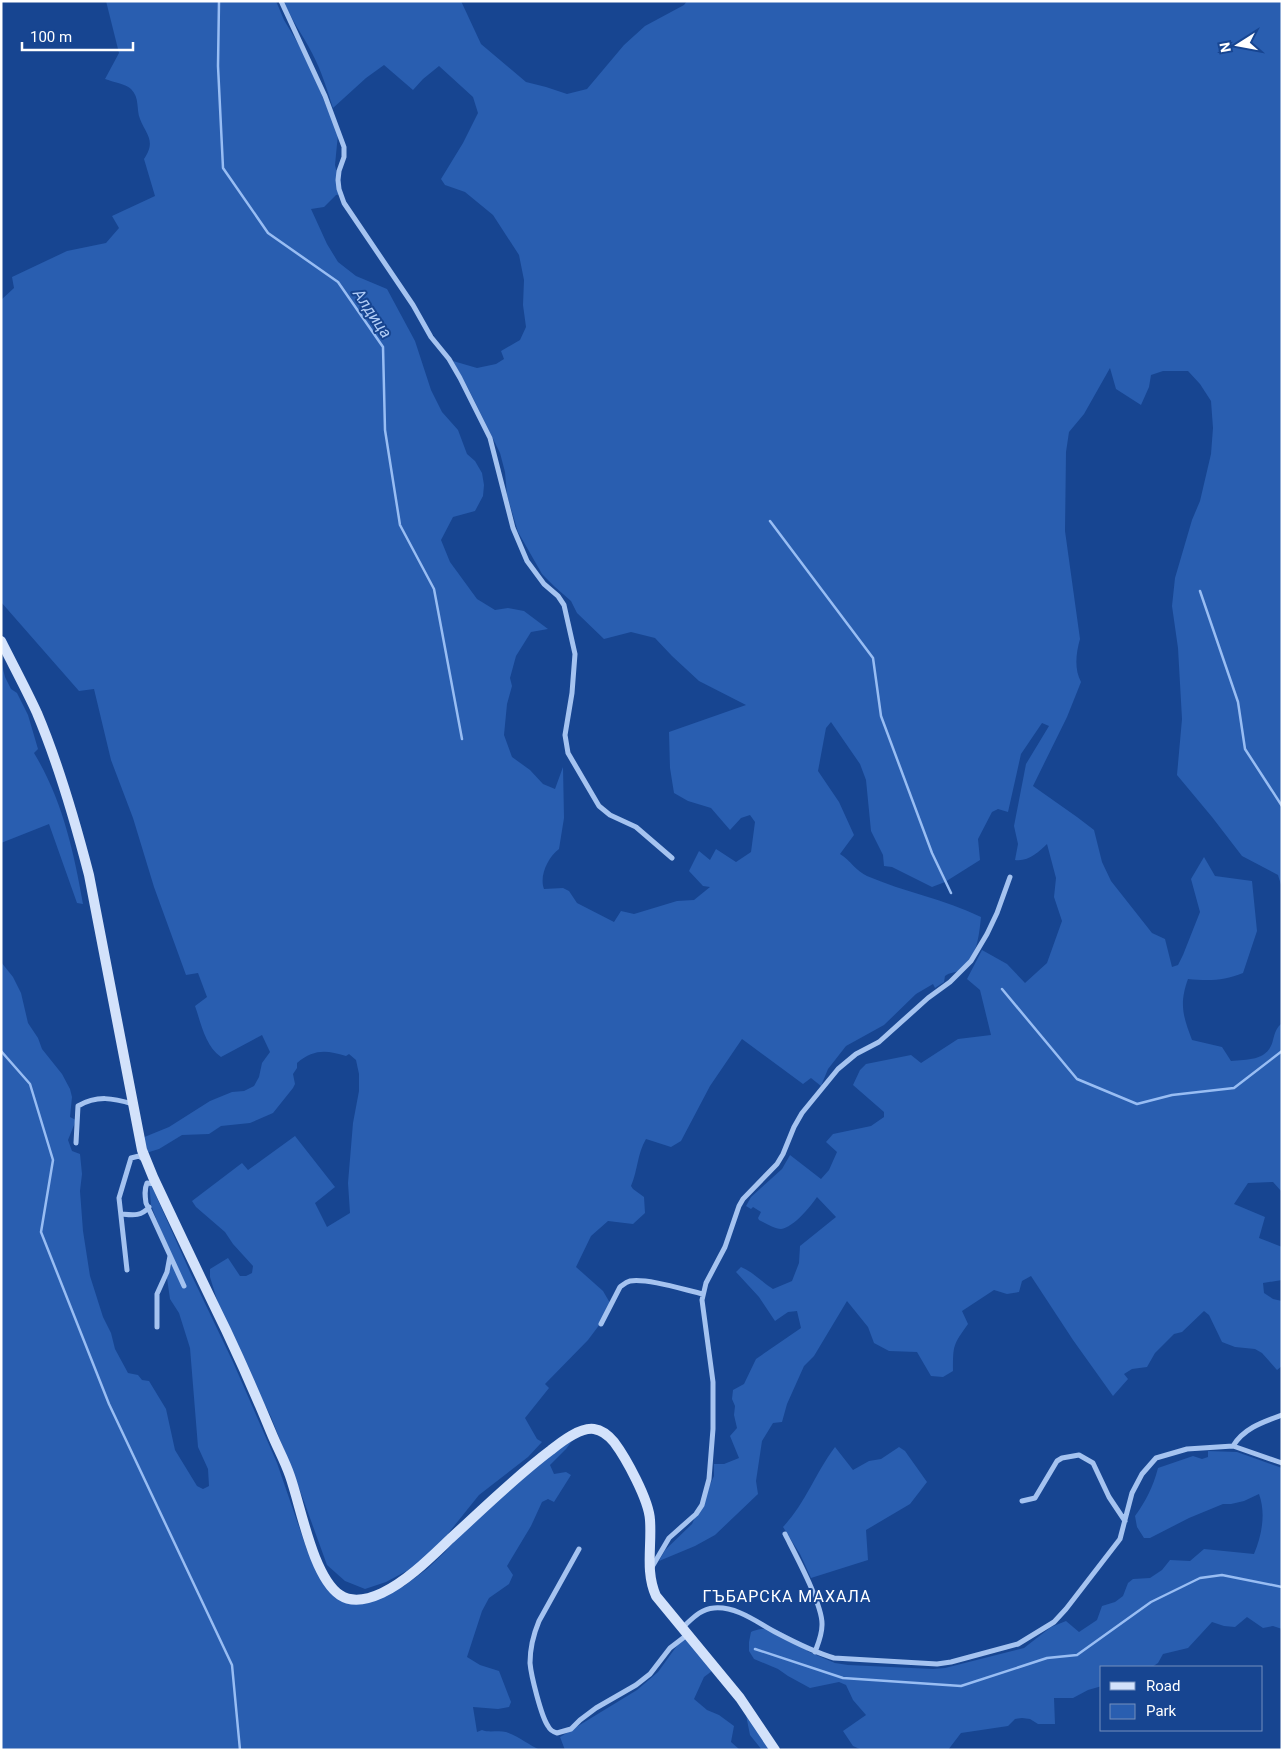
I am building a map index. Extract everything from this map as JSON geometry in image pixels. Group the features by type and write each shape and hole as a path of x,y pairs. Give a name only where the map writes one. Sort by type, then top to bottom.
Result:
{"street":[{"path":"282,1 325,96 344,147 344,157 338,171 338,189 344,203 413,305 431,337 449,359 460,378 490,438 513,528 527,560 544,584 558,596 564,605 575,654 572,693 565,735 568,753 599,806 610,815 636,827 672,858"},
{"path":"1,641 37,713 51,748 90,875 142,1150 252,1386 289,1475 314,1554 324,1577 331,1587 342,1596 352,1600 381,1594 398,1584 429,1559 524,1470 568,1437 594,1429 608,1436 614,1442 637,1481 648,1506 650,1528 649,1572 656,1596 740,1698 775,1750"},
{"path":"649,1572 669,1538 696,1514 702,1505 709,1479 714,1430 713,1382 703,1314 703,1294 706,1283 725,1248 739,1206 743,1199 776,1164 783,1154 802,1113 838,1068 846,1060 879,1042 928,998 950,982 971,961 999,909 1010,877"},
{"path":"76,1143 78,1106 102,1098 111,1098 134,1104"},
{"path":"127,1270 120,1193 130,1158 139,1156 148,1163"},
{"path":"157,1184 147,1183 145,1195 148,1207 184,1286"},
{"path":"121,1214 136,1215 146,1211 148,1207"},
{"path":"157,1327 157,1294 167,1272 170,1256"},
{"path":"601,1324 620,1287 630,1282 654,1284 703,1294"},
{"path":"1233,1446 1238,1437 1248,1430 1282,1415"},
{"path":"579,1549 539,1621 530,1659 546,1725 550,1730 557,1733 571,1729 596,1708 636,1685 650,1674 698,1613 714,1608 725,1608 743,1614 815,1652 834,1658 937,1664 1018,1644 1048,1626 1066,1609 1120,1539 1132,1493 1142,1474 1156,1458 1187,1449 1233,1446 1282,1463"},
{"path":"1022,1501 1035,1498 1056,1461 1062,1458 1079,1456 1093,1463 1109,1497 1125,1521"},
{"path":"785,1534 806,1575 821,1617 820,1635 815,1652"}],"green space":[{"path":"106,1 276,1 284,20 305,55 338,134 335,165 342,194 336,195 324,207 311,209 327,244 338,262 356,276 387,289 415,341 431,390 442,412 458,430 467,454 475,461 482,473 483,496 475,511 453,517 441,540 450,562 477,599 495,610 508,608 524,611 548,629 531,632 516,656 510,678 512,686 507,704 504,735 512,757 530,770 543,784 555,789 563,767 564,818 559,849 551,857 544,873 544,889 563,888 569,891 577,903 614,922 621,911 634,914 677,901 694,900 710,887 703,886 689,871 699,851 710,860 716,849 736,862 751,852 755,822 750,815 741,818 730,830 711,808 688,801 674,793 670,768 669,732 746,705 699,681 655,638 631,632 604,639 577,613 571,601 542,574 518,532 507,495 505,472 500,453 453,361 477,368 496,364 504,359 501,351 520,340 526,327 523,305 524,280 519,255 493,215 465,192 445,185 441,179 463,143 478,113 473,97 439,66 413,90 384,65 366,78 333,108 315,59 284,1 461,1 481,44 526,82 567,94 587,89 624,45 645,26 684,5 687,1 1282,1 1282,888 1278,875 1242,856 1177,775 1182,719 1178,648 1172,606 1175,578 1192,520 1200,501 1211,454 1213,428 1211,401 1200,384 1188,371 1163,371 1151,375 1149,387 1141,405 1116,389 1110,368 1084,414 1069,432 1066,452 1065,531 1080,639 1076,661 1077,672 1081,682 1067,717 1033,786 1094,830 1102,862 1111,881 1152,933 1165,939 1172,967 1178,965 1200,912 1191,879 1204,857 1215,876 1252,881 1257,931 1243,973 1216,980 1188,979 1185,988 1183,1010 1192,1040 1222,1047 1231,1061 1256,1058 1267,1052 1277,1029 1282,1023 1282,1192 1273,1182 1248,1183 1234,1204 1265,1217 1259,1238 1282,1247 1282,1280 1263,1283 1264,1293 1273,1299 1282,1301 1282,1366 1277,1370 1262,1353 1255,1349 1235,1347 1222,1342 1209,1315 1204,1311 1182,1332 1174,1334 1155,1353 1147,1367 1132,1369 1124,1374 1128,1379 1113,1396 1031,1276 1022,1281 1019,1292 1007,1294 994,1290 962,1311 968,1324 955,1346 953,1371 943,1377 931,1376 917,1352 889,1351 874,1343 868,1327 847,1301 814,1356 804,1366 787,1404 782,1422 773,1423 762,1441 756,1481 758,1494 715,1535 695,1546 659,1561 665,1550 692,1524 714,1476 714,1464 724,1464 739,1458 730,1436 737,1428 734,1415 735,1406 732,1399 733,1390 744,1384 756,1359 801,1328 797,1311 788,1312 775,1321 759,1297 736,1272 741,1267 773,1289 792,1281 799,1263 800,1246 836,1217 817,1197 796,1221 779,1229 759,1220 761,1212 753,1207 751,1209 746,1206 751,1197 782,1169 790,1155 821,1179 829,1170 837,1152 826,1142 833,1134 871,1126 884,1117 884,1112 853,1085 860,1070 866,1064 911,1055 921,1063 958,1039 991,1035 980,990 967,979 982,950 1007,964 1025,983 1047,963 1062,921 1054,897 1056,878 1047,844 1029,858 1015,860 1018,844 1014,826 1026,764 1049,726 1042,723 1021,754 1008,812 998,809 992,812 978,839 980,860 945,882 932,887 892,867 884,866 883,855 871,831 866,780 860,764 831,722 826,728 818,771 839,802 854,835 840,854 867,876 953,905 981,917 976,946 970,960 960,970 945,976 944,982 935,988 933,984 916,994 884,1025 846,1046 828,1069 821,1086 811,1078 803,1084 742,1039 710,1086 681,1141 671,1147 646,1139 631,1186 644,1197 645,1213 633,1224 608,1221 591,1236 576,1267 603,1291 610,1303 600,1324 588,1340 545,1384 549,1388 525,1418 537,1439 542,1442 528,1457 479,1495 438,1546 414,1567 386,1582 365,1589 345,1581 327,1565 271,1417 221,1313 210,1277 210,1269 228,1258 240,1276 252,1273 253,1266 225,1232 196,1207 192,1201 242,1163 248,1170 295,1136 335,1187 315,1203 327,1227 350,1213 348,1183 353,1123 359,1091 359,1074 356,1060 349,1054 346,1056 320,1052 309,1055 297,1063 297,1068 293,1074 295,1084 273,1113 250,1123 221,1126 209,1134 182,1135 159,1149 146,1153 142,1138 169,1127 210,1101 232,1092 244,1091 254,1086 259,1077 262,1063 270,1052 262,1035 221,1057 207,1041 195,1006 207,997 198,973 186,975 154,887 133,818 111,760 94,689 79,691 1,602 1,300 14,288 12,277 67,251 106,243 119,228 112,216 155,196 144,159 148,153 150,143 140,119 136,96 129,87 105,79 119,53"},
{"path":"1,661 5,677 11,689 17,693 28,715 38,749 34,753 52,789 66,826 83,904 77,903 49,824 1,843"},
{"path":"1,962 13,977 21,993 28,1023 38,1038 42,1049 62,1074 70,1089 72,1097 70,1117 76,1120 68,1140 72,1151 80,1154 83,1231 90,1276 103,1317 111,1333 115,1349 128,1373 138,1375 142,1380 149,1381 166,1409 175,1450 197,1486 203,1489 209,1486 208,1469 198,1447 190,1348 179,1313 170,1299 167,1278 172,1260 151,1205 149,1180 233,1362 277,1463 307,1550 316,1570 345,1599 384,1596 404,1586 427,1569 445,1552 517,1476 572,1441 550,1465 554,1474 566,1472 571,1475 554,1502 548,1499 542,1502 531,1526 507,1566 513,1575 509,1584 489,1598 482,1611 467,1657 480,1665 499,1671 511,1702 509,1707 498,1709 473,1707 477,1732 482,1730 506,1732 540,1750 1,1750"},
{"path":"835,1447 853,1470 869,1461 881,1459 899,1447 905,1451 927,1482 910,1504 866,1530 868,1560 811,1578 800,1554 783,1527 798,1508"},
{"path":"1208,1451 1237,1452 1282,1468 1282,1629 1273,1626 1263,1628 1247,1617 1235,1627 1212,1622 1188,1648 1163,1654 1158,1663 1154,1666 1100,1666 1100,1687 1088,1690 1073,1698 1054,1698 1055,1724 1038,1724 1030,1719 1015,1719 1008,1726 961,1733 948,1750 862,1750 853,1746 843,1731 866,1715 853,1700 846,1685 839,1682 810,1688 778,1669 754,1659 749,1651 751,1632 771,1627 809,1647 807,1651 835,1663 933,1669 945,1668 1024,1648 1051,1627 1066,1621 1079,1632 1097,1620 1102,1606 1115,1602 1123,1596 1128,1583 1133,1579 1150,1578 1162,1570 1170,1560 1190,1561 1204,1549 1254,1554 1263,1516 1259,1494 1244,1501 1223,1504 1189,1518 1150,1538 1144,1538 1137,1527 1135,1516 1149,1494 1158,1468 1193,1456 1202,1459 1208,1457"},
{"path":"684,1636 712,1671 704,1677 694,1699 707,1710 719,1715 734,1726 731,1742 740,1750 565,1750 560,1737 637,1690 658,1672"},
{"path":"746,1715 773,1750 762,1750 750,1735"}],"waterway":[{"name":"Алдица","path":"219,1 218,66 223,168 268,233 338,282 383,347 385,430 400,525 434,589 462,739"},
{"path":"770,521 873,658 881,716 932,853 951,893"},
{"path":"1200,591 1238,702 1245,749 1282,806"},
{"path":"1002,989 1077,1079 1137,1104 1172,1095 1234,1088 1282,1051"},
{"path":"1,1051 30,1084 53,1160 41,1232 109,1404 232,1665 240,1750"},
{"path":"755,1649 843,1678 961,1686 1047,1658 1077,1655 1151,1602 1200,1578 1222,1575 1282,1587"}],"district":[{"name":"ГЪБАРСКА МАХАЛА","path":"787,1596"}]}
